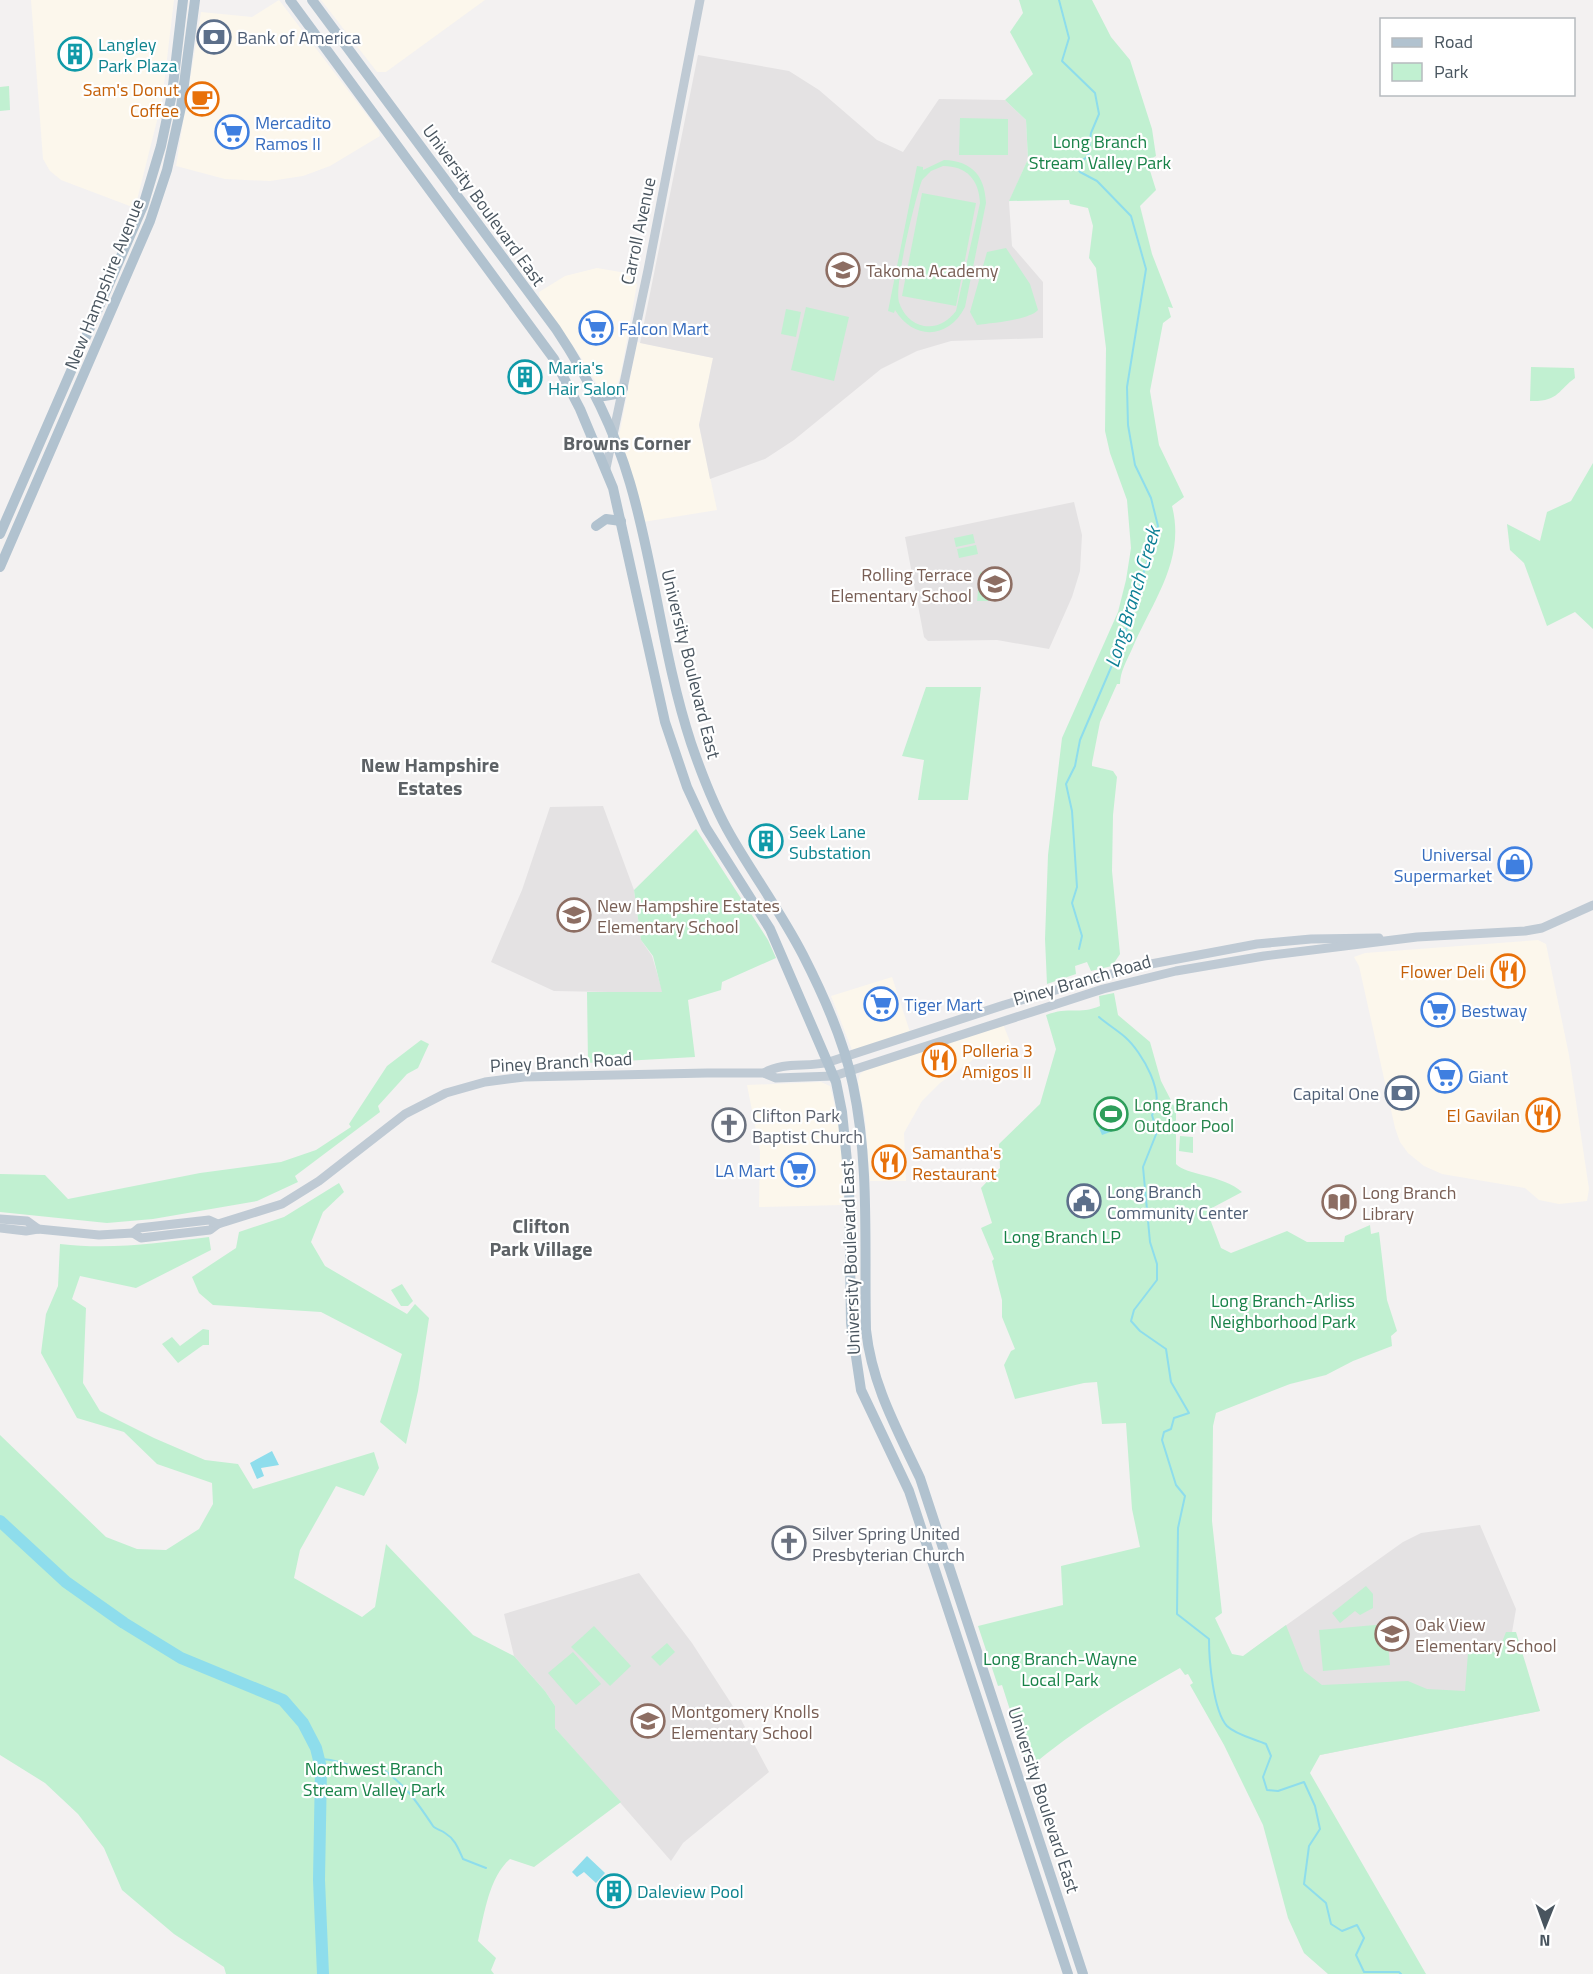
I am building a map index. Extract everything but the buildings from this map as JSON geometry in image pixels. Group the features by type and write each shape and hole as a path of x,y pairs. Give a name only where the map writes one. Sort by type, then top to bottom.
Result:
{"main road":[{"name":"New Hampshire Avenue","path":"0,534 143,206 161,146 172,94 183,0"},
{"name":"New Hampshire Avenue","path":"0,567 132,267 167,170 182,107 195,0"},
{"name":"University Boulevard East","path":"312,0 556,329 593,390 613,435 632,490 683,717 700,770 731,837 803,956 827,1005 846,1057 861,1139 866,1330 869,1357 885,1405 920,1478 1083,1974"},
{"name":"Carroll Avenue","path":"606,468 700,0"},
{"name":"University Boulevard East","path":"293,3 554,359 580,409 606,468 621,522 660,704 679,765 706,828 770,929 834,1076 842,1112 849,1181 851,1323 861,1390 909,1491 1068,1974"},
{"path":"293,3 320,10"},
{"path":"392,138 398,135 415,139"},
{"path":"593,390 604,396 610,396 623,388"},
{"path":"596,526 606,519 621,522"},
{"name":"Piney Branch Road","path":"0,1228 99,1235 133,1233 141,1238 210,1230 218,1224 249,1217 282,1204 319,1181 405,1114 446,1093 485,1082 578,1076 764,1073 776,1078 834,1076 1057,1003 1148,977 1253,957 1417,938 1534,929 1593,904"},
{"name":"Piney Branch Road","path":"764,1073 776,1066 817,1065 829,1062 1004,1005 1165,960 1228,948 1295,940 1417,938"},
{"name":"Piney Branch Road","path":"0,1219 27,1221 38,1229"}],"shaded area":[{"path":"31,0 174,0 162,101 135,208 61,180 50,171 43,159"},
{"path":"279,0 379,131 380,136 330,166 303,176 270,181 225,179 176,166 201,12 252,17"},
{"path":"321,0 485,0 386,72 377,72"},
{"name":"Takoma Academy","path":"698,55 789,71 819,90 877,140 903,152 939,99 1005,100 1026,120 1028,159 1009,202 1012,246 1043,282 1043,338 951,341 917,351 881,369 794,440 765,459 710,479 699,425 713,358 640,343"},
{"path":"597,268 626,273 637,284 621,373 618,383 607,391 600,389 540,299 539,292 565,276"},
{"path":"637,342 713,358 699,425 717,510 643,522 619,436"},
{"name":"Rolling Terrace Elementary School","path":"1074,502 1082,535 1080,571 1072,597 1049,649 997,640 928,641 924,637 905,537"},
{"name":"New Hampshire Estates Elementary School","path":"603,806 634,890 641,940 652,956 663,993 554,991 491,962 522,890 550,807"},
{"path":"1538,940 1546,944 1569,1055 1589,1189 1587,1201 1559,1204 1539,1200 1525,1188 1442,1174 1424,1166 1408,1153 1400,1142 1395,1128 1359,966 1354,957 1365,953"},
{"path":"892,977 911,1035 852,1050 831,996"},
{"path":"1003,1024 1013,1049 1002,1055 988,1053 974,1059 940,1083 922,1101 904,1133 906,1181 870,1181 865,1118 858,1082 860,1074 866,1069"},
{"path":"821,1082 830,1086 839,1124 844,1178 843,1205 759,1207 760,1151 747,1085"},
{"name":"Oak View Elementary School","path":"1480,1525 1516,1609 1510,1644 1540,1711 1320,1755 1250,1651 1403,1542 1421,1533"},
{"name":"Montgomery Knolls Elementary School","path":"639,1573 692,1643 738,1714 769,1772 683,1843 671,1861 555,1728 555,1706 514,1656 504,1614"}],"green space":[{"name":"Long Branch Stream Valley Park","path":"1019,0 1092,0 1111,37 1130,60 1152,129 1156,156 1147,161 1156,190 1140,206 1152,254 1173,308 1168,307 1171,317 1163,323 1150,391 1159,445 1184,497 1172,506 1175,526 1171,563 1126,662 1120,684 1117,684 1100,722 1092,763 1092,766 1113,771 1117,777 1113,815 1112,871 1120,954 1112,966 1091,971 1087,962 1075,966 1076,974 1047,984 1045,939 1048,855 1062,738 1118,612 1131,548 1127,500 1110,453 1105,431 1106,348 1096,268 1089,258 1093,226 1088,208 1070,204 1069,200 1009,201 1028,159 1026,120 1005,100 1033,74 1010,32 1023,13"},
{"path":"9,86 10,110 0,111 0,87"},
{"path":"960,118 1008,119 1008,155 959,155"},
{"path":"944,160 962,163 980,178 986,203 965,307 950,325 931,332 912,327 895,310 894,313 888,311 917,166 923,167 923,170","holes":["943,166 951,167 970,176 977,188 980,203 956,311 942,323 924,326 908,317 899,302 902,261 922,180 931,171"]},
{"path":"922,193 976,203 956,306 902,296"},
{"path":"1006,248 1030,284 1038,310 1019,319 977,325 970,312 987,252"},
{"path":"806,307 849,317 834,381 791,370"},
{"path":"786,309 801,312 796,337 781,334"},
{"path":"1531,367 1574,368 1575,378 1547,400 1530,401"},
{"path":"1593,463 1593,629 1575,612 1547,626 1524,563 1510,550 1507,524 1540,541 1547,512 1571,501"},
{"path":"973,534 975,543 956,547 954,538"},
{"path":"976,545 978,554 959,558 957,549"},
{"path":"980,572 992,574 988,601 977,601"},
{"path":"926,687 981,687 968,800 918,800 924,760 902,756"},
{"path":"696,829 768,940 776,958 722,982 721,990 688,1000 695,1057 588,1063 587,992 662,992 653,956 641,940 634,890"},
{"path":"1114,993 1118,1015 1150,1042 1161,1081 1176,1110 1176,1164 1188,1171 1225,1182 1242,1192 1210,1209 1210,1219 1221,1248 1231,1253 1287,1231 1307,1242 1344,1242 1345,1236 1370,1225 1371,1234 1379,1232 1387,1300 1397,1331 1391,1336 1392,1346 1353,1361 1326,1375 1290,1384 1216,1413 1213,1426 1212,1521 1222,1613 1215,1618 1232,1654 1243,1656 1286,1625 1304,1671 1322,1685 1408,1681 1427,1689 1465,1691 1468,1653 1498,1652 1506,1632 1516,1632 1540,1711 1320,1755 1310,1773 1426,1974 1328,1974 1304,1953 1288,1918 1263,1825 1224,1745 1190,1685 1193,1683 1188,1674 1185,1675 1180,1668 1102,1714 1029,1768 1025,1767 1026,1760 1002,1685 998,1686 978,1626 1063,1605 1061,1566 1140,1547 1132,1509 1126,1423 1102,1424 1097,1382 1015,1399 1004,1365 1011,1351 1015,1349 1002,1317 1002,1300 992,1261 994,1259 981,1228 992,1223 981,1188 1000,1168 999,1144 1040,1104 1056,1049 1046,1015 1061,1011 1093,1009 1100,1006 1099,996"},
{"path":"421,1040 429,1044 418,1068 407,1074 378,1106 380,1112 295,1176 298,1182 257,1201 153,1219 107,1223 0,1212 0,1174 45,1175 68,1199 200,1173 281,1162 316,1150 351,1127 349,1124 387,1066"},
{"path":"1180,1136 1193,1137 1193,1153 1179,1151"},
{"path":"339,1183 344,1192 323,1212 311,1242 325,1266 407,1314 415,1304 429,1318 418,1391 406,1444 380,1422 402,1354 321,1312 213,1305 199,1293 192,1277 236,1248 239,1232 284,1217"},
{"name":"Northwest Branch Stream Valley Park","path":"209,1237 211,1250 136,1288 80,1276 72,1299 86,1308 83,1383 100,1411 205,1460 238,1464 253,1489 374,1452 379,1468 364,1496 336,1486 300,1550 294,1578 362,1617 375,1607 386,1544 473,1635 514,1656 555,1706 555,1728 621,1802 534,1867 510,1859 503,1867 488,1897 478,1941 496,1958 491,1970 494,1974 226,1974 224,1967 174,1934 122,1890 104,1848 78,1814 45,1783 0,1755 0,1435 106,1537 137,1549 166,1550 199,1529 213,1504 212,1483 157,1464 124,1432 77,1418 41,1353 46,1314 58,1286 60,1244 116,1246"},
{"path":"402,1284 413,1301 408,1306 401,1306 391,1290"},
{"path":"203,1329 209,1330 209,1345 203,1345 178,1363 162,1344 172,1337 180,1346"},
{"path":"1366,1586 1373,1594 1373,1608 1360,1615 1355,1611 1340,1623 1332,1613"},
{"path":"1386,1624 1390,1665 1323,1671 1319,1630"},
{"path":"594,1626 631,1666 610,1686 571,1647"},
{"path":"667,1643 675,1652 660,1666 651,1657"},
{"path":"573,1652 601,1684 576,1705 548,1673"}],"water":[{"name":"Long Branch Outdoor Pool","path":"1115,1103 1124,1127 1102,1135 1097,1123 1106,1119 1102,1108"},
{"path":"272,1451 279,1465 261,1468 264,1476 257,1479 250,1463"},
{"path":"587,1856 605,1873 596,1883 584,1872 577,1877 572,1872"}],"waterway":[{"name":"Long Branch Creek","path":"1059,0 1069,38 1062,61 1095,93 1099,114 1091,133 1088,156 1076,166 1080,172 1097,181 1131,216 1146,269 1127,387 1128,425 1135,465 1151,498 1158,526 1124,637 1080,740 1075,766 1066,784 1072,811 1077,887 1072,903 1082,936 1079,949"},
{"name":"Long Branch Creek","path":"1099,1017 1132,1044 1145,1063 1155,1085 1156,1107 1152,1115 1157,1132 1143,1167 1150,1242 1157,1264 1157,1280 1134,1310 1131,1321 1140,1331 1166,1349 1171,1382 1189,1413 1174,1418 1171,1429 1164,1432 1162,1440 1176,1485 1185,1496 1178,1528 1177,1614 1209,1639 1215,1697 1222,1719 1231,1729 1266,1744 1271,1756 1263,1777 1267,1790 1278,1791 1304,1782 1315,1806 1320,1829 1309,1846 1304,1884 1326,1903 1331,1924 1342,1931 1357,1925 1364,1938 1356,1955 1364,1972 1399,1972 1401,1974"},
{"path":"0,1521 66,1582 124,1623 181,1658 283,1700 303,1723 316,1748 321,1768 319,1880 323,1974"},
{"path":"319,1759 361,1767 377,1765 409,1793 434,1827 451,1838 463,1859 486,1868"}],"place":[{"name":"Bank of America","path":"214,37"},
{"name":"Langley Park Plaza","path":"75,54"},
{"name":"Sam's Donut Coffee","path":"202,99"},
{"name":"Mercadito Ramos II","path":"232,132"},
{"name":"Takoma Academy","path":"843,270"},
{"name":"Falcon Mart","path":"596,328"},
{"name":"Maria's Hair Salon","path":"525,377"},
{"name":"Rolling Terrace Elementary School","path":"995,584"},
{"name":"Seek Lane Substation","path":"766,841"},
{"name":"Universal Supermarket","path":"1515,864"},
{"name":"New Hampshire Estates Elementary School","path":"574,915"},
{"name":"Flower Deli","path":"1508,971"},
{"name":"Tiger Mart","path":"881,1004"},
{"name":"Bestway","path":"1438,1010"},
{"name":"Polleria 3 Amigos II","path":"939,1060"},
{"name":"Giant","path":"1445,1076"},
{"name":"Capital One","path":"1402,1093"},
{"name":"Long Branch Outdoor Pool","path":"1111,1114"},
{"name":"El Gavilan","path":"1543,1115"},
{"name":"Clifton Park Baptist Church","path":"729,1125"},
{"name":"Samantha's Restaurant","path":"889,1162"},
{"name":"LA Mart","path":"798,1170"},
{"name":"Long Branch Community Center","path":"1084,1201"},
{"name":"Long Branch Library","path":"1339,1202"},
{"name":"Silver Spring United Presbyterian Church","path":"789,1543"},
{"name":"Oak View Elementary School","path":"1392,1634"},
{"name":"Montgomery Knolls Elementary School","path":"648,1721"},
{"name":"Daleview Pool","path":"614,1891"}],"district":[{"name":"Browns Corner","path":"627,442"},
{"name":"New Hampshire Estates","path":"430,776"},
{"name":"Clifton Park Village","path":"541,1236"}],"park label":[{"name":"Long Branch LP","path":"1062,1236"},
{"name":"Long Branch-Arliss Neighborhood Park","path":"1283,1310"},
{"name":"Long Branch-Wayne Local Park","path":"1060,1668"}]}
